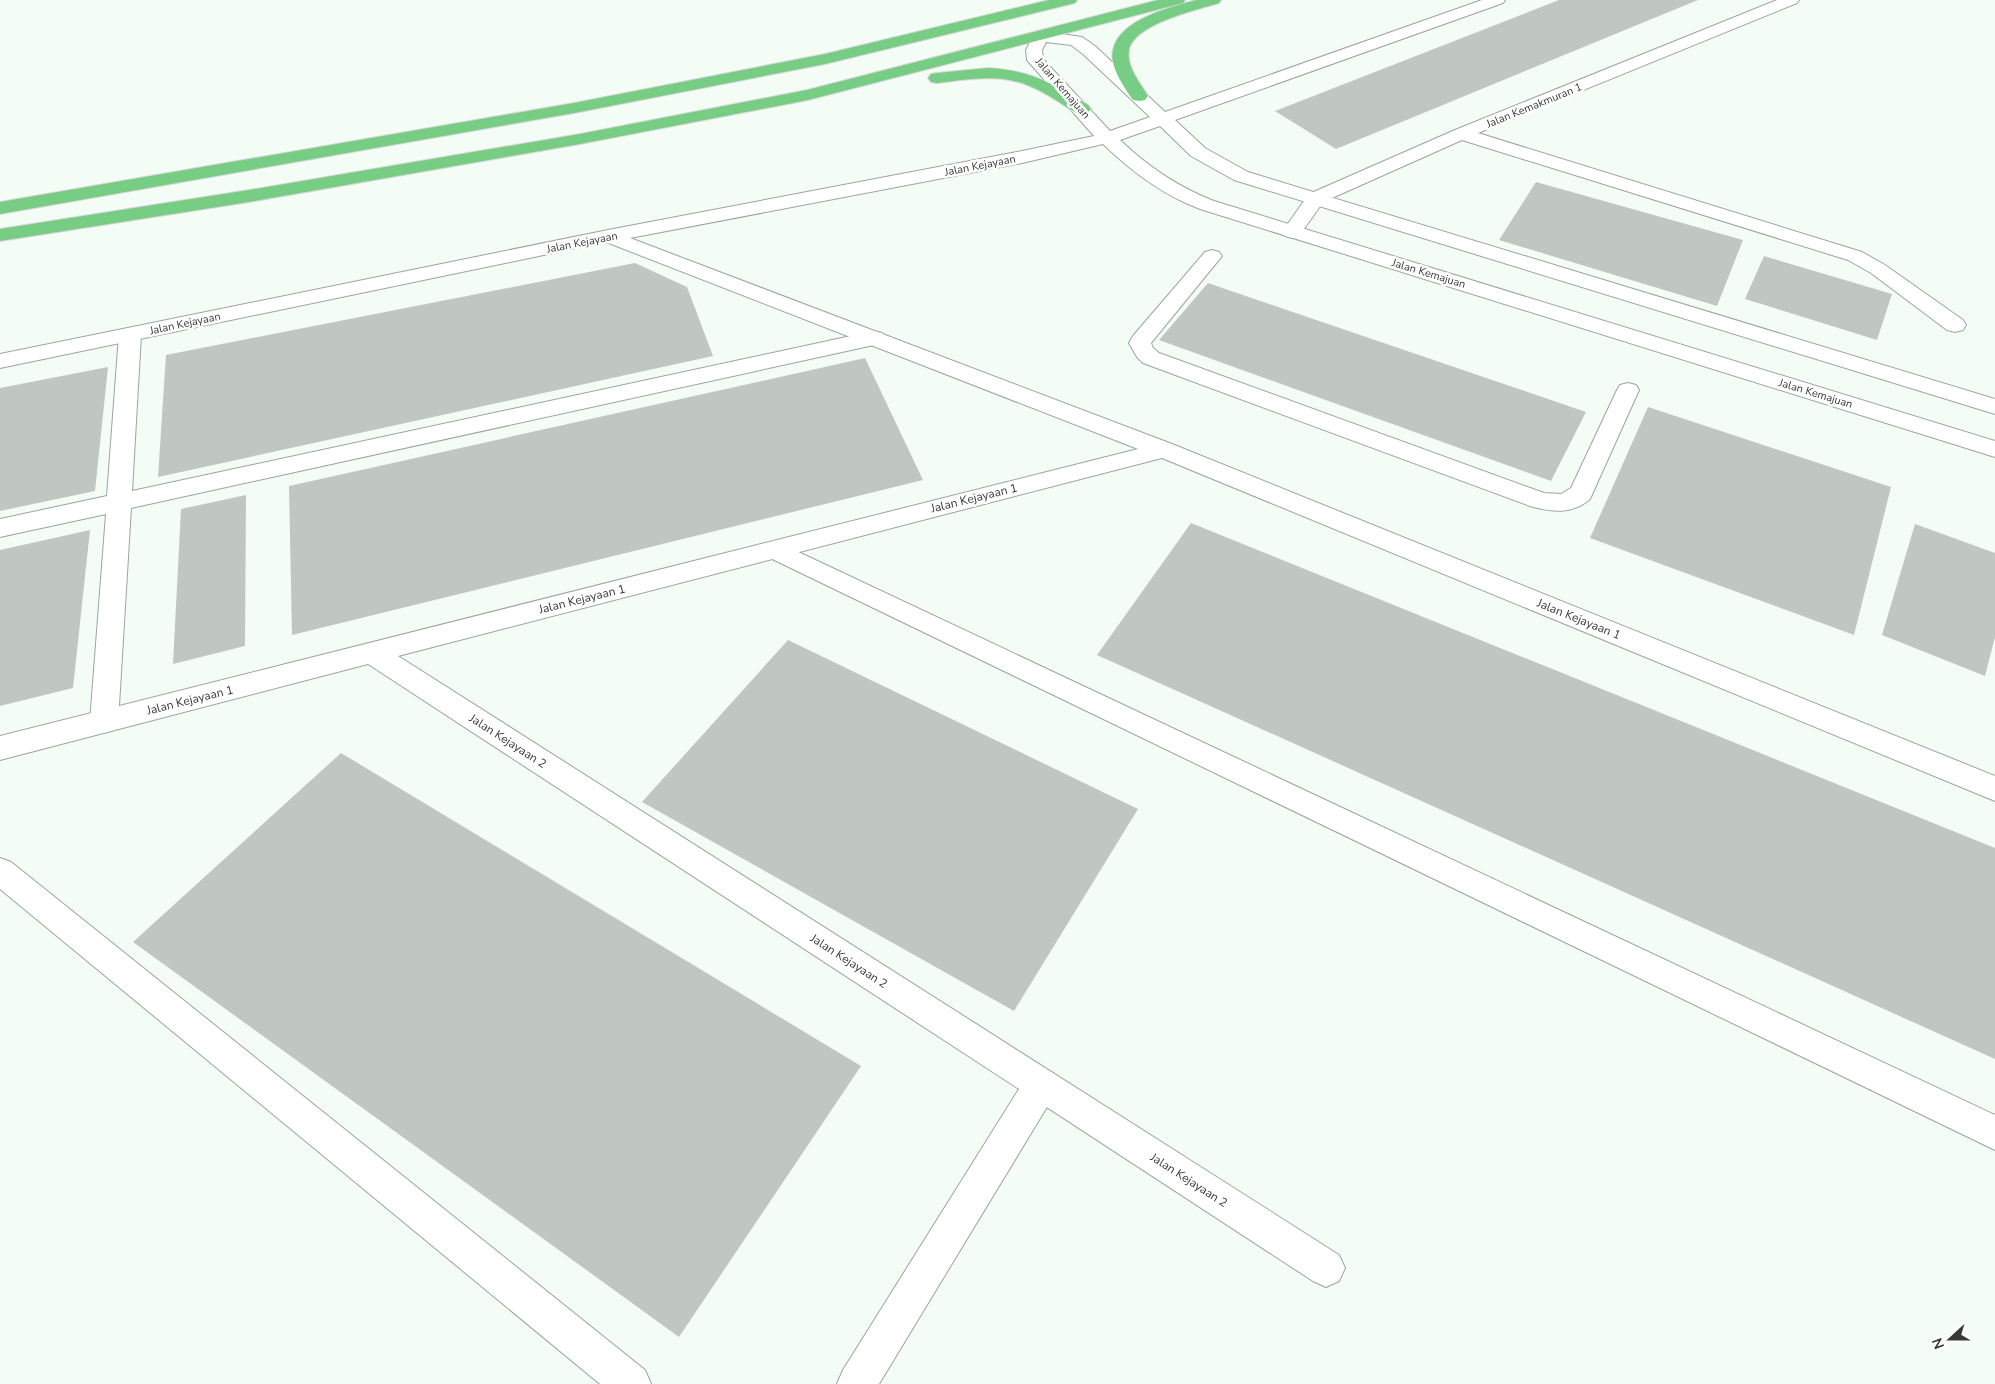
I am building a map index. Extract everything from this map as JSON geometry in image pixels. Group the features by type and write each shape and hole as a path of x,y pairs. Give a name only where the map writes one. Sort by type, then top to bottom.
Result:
{"highway":[{"path":"0,208 574,108 825,59 1069,0"},
{"path":"574,108 704,93 987,33 1010,32 1041,36 1075,11 1116,0"},
{"path":"0,234 279,191 580,139 808,94 1177,0"},
{"path":"1139,96 1123,66 1120,51 1123,42 1142,26 1158,18 1213,0"},
{"path":"808,94 862,90 973,72 998,73 1038,83 1082,109"}],"street":[{"path":"1163,120 1497,0"},
{"name":"Jalan Kemakmuran 1","path":"1316,198 1461,134 1792,0"},
{"name":"Jalan Kemajuan","path":"1995,407 1316,198 1268,185 1220,166 1198,152 1139,96 1076,41 1041,36 1034,50 1035,60 1108,138 1153,176 1185,196 1292,232 1995,449"},
{"name":"Jalan Kejayaan","path":"0,361 608,236 1022,157 1108,138 1163,120"},
{"path":"1461,134 1855,256 1878,269 1956,325"},
{"path":"1292,232 1316,198"},
{"name":"Jalan Kejayaan 1","path":"608,236 1164,450 1995,789"},
{"path":"1212,256 1144,336 1140,343 1147,357 1539,500 1565,503 1575,500 1581,493 1628,390"},
{"path":"104,722 130,335"},
{"path":"0,528 874,338"},
{"name":"Jalan Kejayaan 1","path":"0,748 1164,450"},
{"path":"774,550 1995,1133"},
{"name":"Jalan Kejayaan 2","path":"372,653 1326,1268"},
{"path":"0,871 631,1384"},
{"path":"857,1384 1042,1085"}],"building":[{"path":"1559,0 1698,0 1336,149 1275,111"},
{"path":"1536,182 1743,240 1717,306 1499,240"},
{"path":"1764,256 1892,294 1877,340 1745,299"},
{"path":"635,263 687,287 713,356 158,477 166,355"},
{"path":"1208,283 1586,412 1551,481 1159,340"},
{"path":"865,358 923,480 292,635 289,486"},
{"path":"108,367 95,491 0,511 0,388"},
{"path":"1648,407 1891,487 1854,635 1590,538"},
{"path":"246,495 245,646 173,664 181,509"},
{"path":"1191,523 1995,848 1995,1059 1097,655"},
{"path":"1915,524 1995,553 1995,637 1985,676 1882,635"},
{"path":"90,530 73,688 0,706 0,550"},
{"path":"788,640 1138,809 1014,1011 642,802"},
{"path":"341,753 861,1066 679,1337 133,942"}]}
